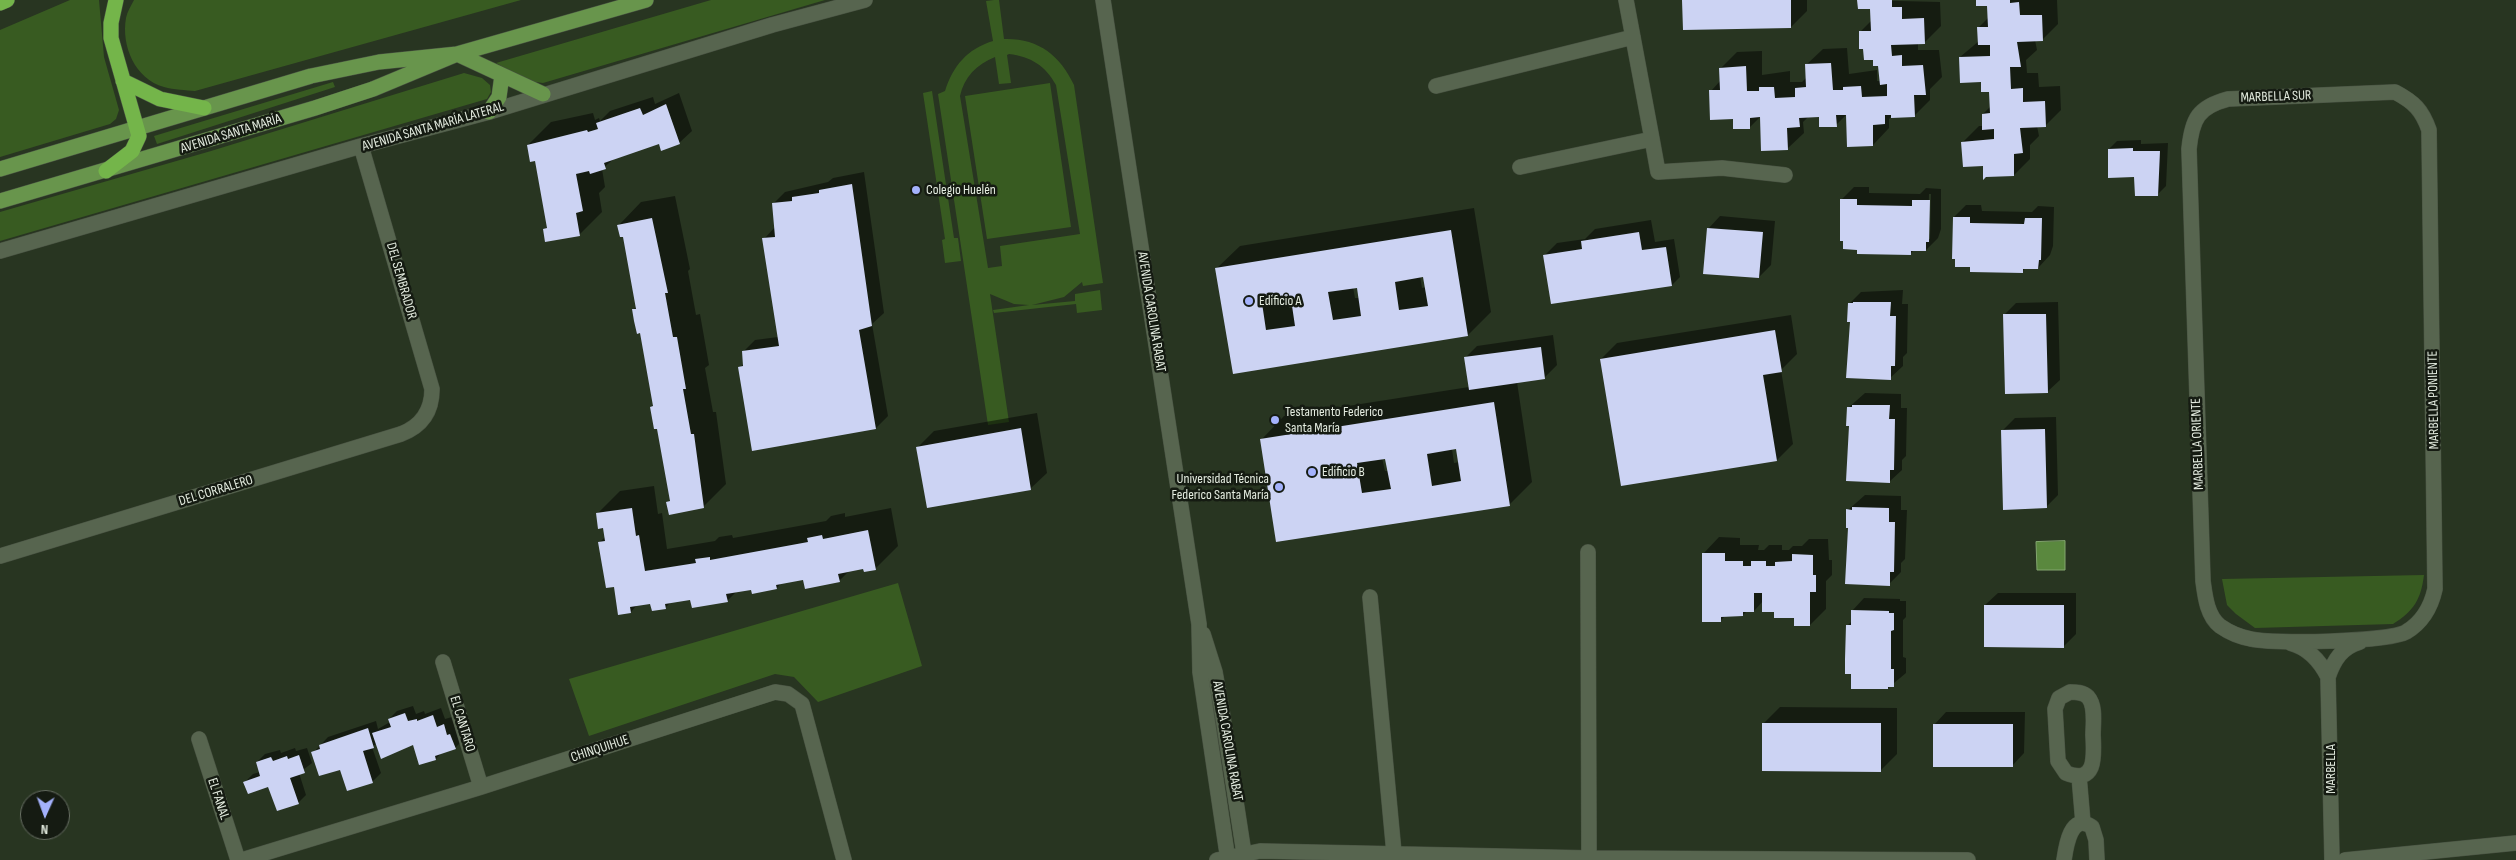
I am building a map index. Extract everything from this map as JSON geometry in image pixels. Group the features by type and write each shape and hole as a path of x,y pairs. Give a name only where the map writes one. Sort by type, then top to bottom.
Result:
{"highway":[{"path":"0,3 7,0"},
{"path":"106,171 132,151 138,142 138,129 111,38 111,23 116,0"},
{"path":"123,81 160,99 204,108"}],"main road":[{"name":"AVENIDA SANTA MARÍA","path":"0,201 106,171 356,94 457,54 646,0"},
{"name":"AVENIDA SANTA MARÍA","path":"0,169 345,68 418,56 457,54"},
{"path":"457,54 543,94"},
{"path":"489,112 499,96 502,75"}],"street":[{"name":"AVENIDA SANTA MARÍA LATERAL","path":"0,251 361,146 489,112 772,25 865,0"},
{"name":"AVENIDA CAROLINA RABAT","path":"1103,0 1199,624 1200,672 1224,859"},
{"path":"1626,0 1658,172 1722,168 1785,174"},
{"path":"1436,86 1634,37"},
{"name":"MARBELLA SUR","path":"2189,149 2191,129 2197,115 2209,106 2221,101 2395,92"},
{"name":"MARBELLA PONIENTE","path":"2326,640 2366,640 2404,633 2418,625 2432,602 2435,589 2435,414 2429,130 2424,115 2417,106 2395,92"},
{"path":"1520,167 1652,139"},
{"name":"DEL SEMBRADOR","path":"361,146 430,381 432,398 426,416"},
{"name":"MARBELLA ORIENTE","path":"2189,149 2202,571 2206,598 2211,614 2218,625 2233,634 2254,640 2326,640"},
{"name":"DEL CORRALERO","path":"0,556 401,434 412,430 426,416"},
{"path":"1588,552 1589,858"},
{"path":"1370,597 1394,853"},
{"name":"AVENIDA CAROLINA RABAT","path":"1199,624 1215,672 1245,856"},
{"path":"2279,640 2295,644 2309,652 2321,663 2328,677"},
{"name":"MARBELLA","path":"2332,860 2328,677 2332,664 2341,652 2353,644 2366,640"},
{"name":"EL CANTARO","path":"443,662 481,787"},
{"name":"CHINQUIHUE","path":"242,860 481,787 775,692 788,694 802,704 844,860"},
{"path":"2070,692 2076,692 2087,697 2093,708 2094,760 2090,770 2079,776 2066,774 2058,761 2056,704 2064,694 2070,692"},
{"name":"EL FANAL","path":"199,739 238,860"},
{"path":"2079,776 2083,823"},
{"path":"2064,860 2072,830 2078,824 2083,823 2092,827 2095,834 2097,860"},
{"path":"2345,860 2453,855 2516,844"},
{"path":"1224,859 1245,856 1394,853 1589,858 1968,860"}],"shaded area":[{"path":"70,0 99,0 104,57 119,110 116,119 110,124 0,157 0,30"},
{"path":"134,0 521,0 195,91 164,87 145,77 138,69 128,50 125,29 128,11"},
{"path":"711,0 825,0 543,83 527,81 496,63"},
{"path":"999,0 1004,39 1016,39 1037,45 1046,50 1062,65 1074,85 1103,283 1083,286 1082,282 1064,297 1032,305 1075,301 1075,294 1100,290 1102,310 1077,313 1076,304 994,313 993,310 1029,305 1014,304 990,294 1009,422 988,425 938,94 945,91 952,74 968,54 993,41 986,1","holes":["1007,55 1024,57 1037,63 1047,72 1056,85 1080,234 1000,246 1002,266 988,268 960,96 972,72 982,63 995,57 999,84 1011,83"]},
{"path":"464,73 482,78 490,85 491,92 487,99 0,241 0,212 211,151"},
{"path":"333,82 335,87 157,144 154,136"},
{"path":"1050,83 1071,227 987,239 965,96"},
{"path":"932,91 954,238 958,238 961,261 945,263 942,240 945,239 923,93"},
{"path":"2065,541 2065,570 2037,570 2036,542"},
{"path":"2424,575 2421,591 2415,604 2393,624 2255,628 2227,605 2222,579"},
{"path":"898,583 922,666 818,702 794,677 775,674 589,736 569,679"}],"building":[{"path":"1682,0 1791,0 1791,28 1683,30"},
{"path":"1857,0 1892,0 1892,7 1902,7 1902,19 1924,18 1925,44 1891,45 1892,56 1902,55 1902,66 1923,65 1926,95 1914,95 1915,117 1891,118 1891,115 1885,115 1885,124 1873,125 1873,146 1847,147 1846,115 1836,115 1837,127 1819,127 1819,117 1799,118 1800,127 1787,128 1788,150 1761,151 1760,117 1750,118 1750,129 1733,129 1733,119 1710,120 1709,90 1720,90 1719,68 1746,66 1747,91 1759,91 1759,87 1774,87 1775,98 1795,97 1795,88 1806,87 1805,64 1831,63 1833,90 1843,90 1843,87 1861,86 1862,97 1887,96 1887,84 1880,85 1878,66 1873,66 1873,60 1864,60 1863,49 1859,49 1859,31 1871,31 1870,9 1858,9"},
{"path":"1976,0 2010,0 2010,3 2019,2 2020,15 2042,15 2043,41 2017,42 2021,67 2010,67 2011,89 2023,88 2023,102 2045,101 2046,127 2020,128 2023,153 2014,154 2014,176 1986,177 1983,180 1983,166 1963,167 1961,142 1994,139 1994,129 1982,130 1982,114 1990,113 1989,92 1981,92 1981,82 1960,83 1959,57 1990,56 1990,45 1978,45 1977,27 1988,27 1987,6 1976,6"},
{"path":"666,104 680,144 661,151 659,144 604,163 606,169 590,174 589,171 576,174 583,211 576,213 580,236 545,242 543,229 547,228 535,161 530,162 527,145 587,130 588,132 598,129 596,123 640,108 643,115"},
{"path":"2133,148 2133,151 2160,151 2158,196 2135,196 2134,177 2108,178 2108,149"},
{"path":"852,184 872,326 859,330 876,429 752,451 738,367 743,366 742,351 779,346 762,238 775,237 772,203 792,201 792,197 819,193 819,190"},
{"path":"1840,199 1857,199 1857,205 1912,206 1912,200 1930,200 1929,242 1926,242 1926,251 1911,251 1911,255 1857,254 1857,250 1843,249 1843,241 1840,241"},
{"path":"1953,217 1970,217 1970,223 2024,224 2025,218 2042,218 2041,260 2039,260 2038,269 2023,269 2023,273 1970,272 1970,267 1955,267 1955,259 1952,259"},
{"path":"652,218 668,293 665,293 673,337 677,337 686,389 683,389 691,434 694,434 704,508 669,515 666,502 670,501 657,429 654,429 650,407 653,406 640,333 637,334 632,309 636,309 623,237 620,237 617,225"},
{"path":"1707,228 1763,232 1759,278 1703,274"},
{"name":"Edificio A","path":"1451,230 1468,336 1233,374 1215,268","holes":["1423,277 1428,306 1399,310 1395,282","1357,288 1361,316 1333,320 1328,292","1291,299 1295,326 1266,330 1262,303"]},
{"path":"1639,232 1642,250 1666,247 1672,286 1551,304 1543,255 1582,249 1581,241"},
{"path":"1891,302 1890,316 1896,316 1895,366 1891,366 1891,380 1846,378 1850,322 1847,322 1848,303"},
{"path":"2003,314 2046,314 2048,393 2005,394"},
{"path":"1775,330 1782,372 1763,375 1777,461 1621,486 1600,359"},
{"path":"1541,347 1545,379 1469,390 1464,357"},
{"name":"Edificio B","path":"1494,402 1510,506 1276,542 1260,439","holes":["1456,449 1461,481 1432,486 1427,454","1385,459 1391,489 1362,493 1357,463"]},
{"path":"1852,405 1890,405 1889,419 1895,419 1894,470 1890,470 1890,483 1846,481 1849,426 1846,426 1847,407 1852,407"},
{"path":"1021,428 1031,490 927,508 916,447"},
{"path":"2045,429 2047,508 2003,510 2001,430"},
{"path":"1852,507 1889,508 1889,522 1895,522 1894,572 1890,572 1890,586 1845,584 1848,528 1846,528 1846,509 1852,510"},
{"path":"632,508 636,536 639,535 645,571 696,563 695,559 710,557 710,560 808,542 807,538 822,535 823,539 868,530 876,570 864,572 863,569 838,574 840,582 805,589 803,580 776,585 777,589 752,594 751,590 726,594 728,602 692,608 690,600 665,604 666,609 652,611 650,604 630,607 631,613 618,615 614,587 606,588 598,542 605,541 603,528 598,529 596,513"},
{"path":"1702,553 1725,553 1725,561 1743,561 1743,566 1751,566 1751,561 1766,561 1766,566 1775,566 1775,562 1792,561 1792,554 1813,555 1813,575 1816,575 1816,592 1810,592 1810,626 1794,626 1794,618 1774,618 1774,612 1762,612 1762,593 1754,593 1754,612 1743,612 1743,616 1721,617 1721,622 1702,622"},
{"path":"1984,605 2064,605 2064,648 1984,647"},
{"path":"1851,610 1889,611 1889,613 1894,613 1894,630 1891,631 1891,669 1894,669 1894,687 1888,687 1888,689 1851,689 1851,674 1845,674 1845,659 1846,625 1851,625"},
{"path":"405,713 408,721 417,719 417,721 433,715 437,727 444,724 447,735 450,734 456,749 435,756 436,760 419,765 413,745 381,759 372,733 391,727 388,719"},
{"path":"1762,723 1881,723 1881,772 1762,771"},
{"path":"1933,724 2013,724 2013,767 1933,767"},
{"path":"368,728 374,748 363,751 373,783 347,791 340,770 319,776 311,752 320,749 319,745"},
{"path":"299,755 305,773 290,778 299,804 277,811 268,787 248,794 243,782 260,776 256,762 271,757 273,761 287,756 288,759"}],"place":[{"name":"Colegio Huelén","path":"916,190"},
{"name":"Edificio A","path":"1249,301"},
{"name":"Testamento Federico Santa María","path":"1275,420"},
{"name":"Edificio B","path":"1312,472"},
{"name":"Universidad Técnica Federico Santa María","path":"1279,487"}]}
